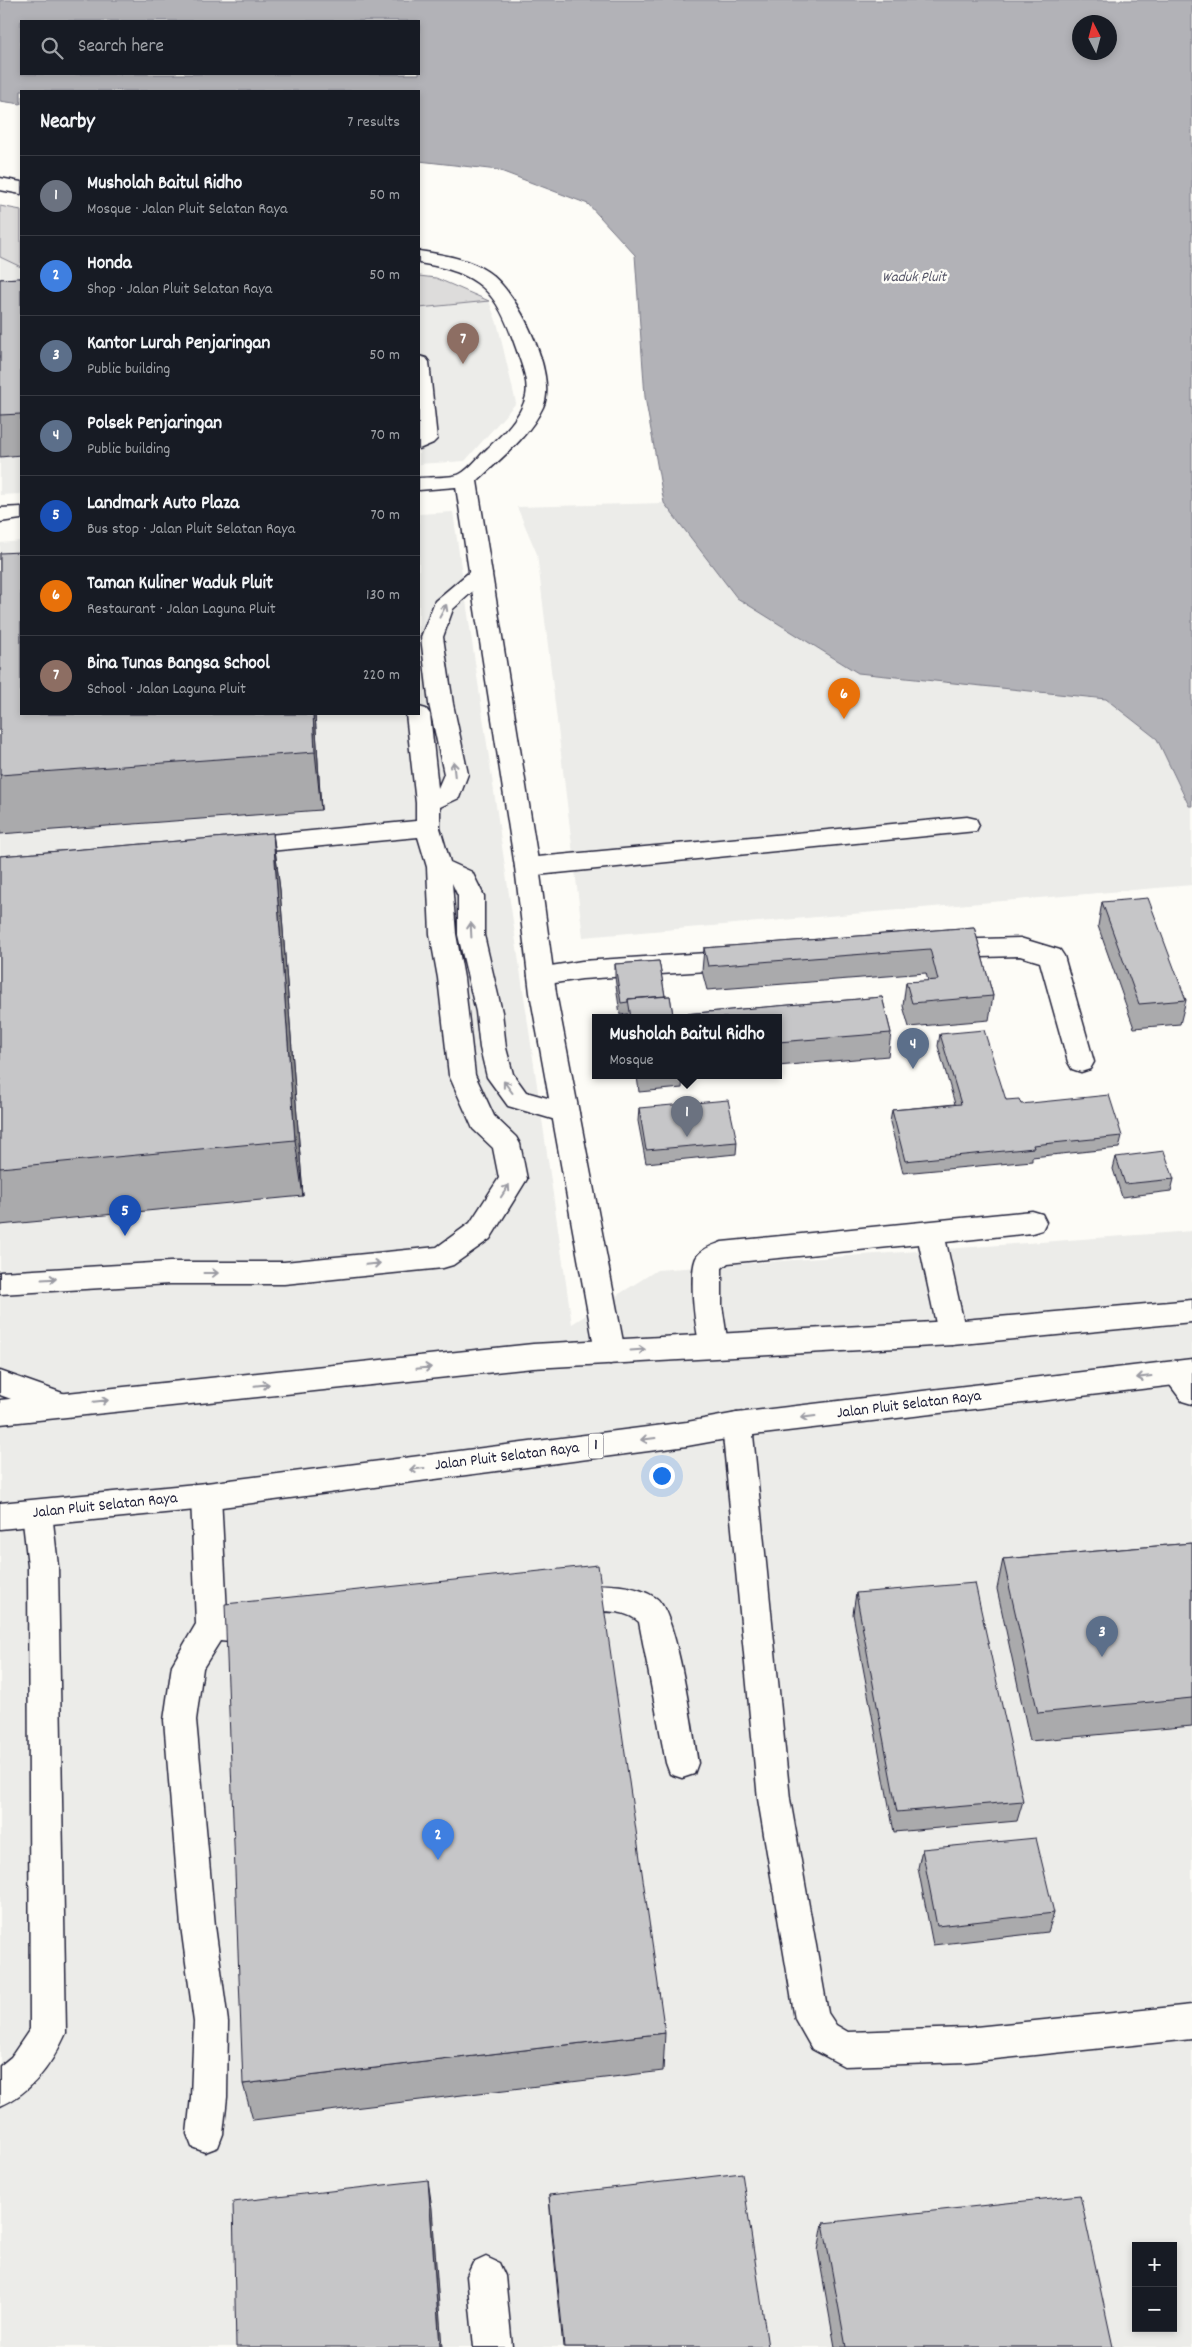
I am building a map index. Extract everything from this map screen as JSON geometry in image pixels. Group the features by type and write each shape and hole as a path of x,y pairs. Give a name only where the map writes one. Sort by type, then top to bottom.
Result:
{"main road":[{"path":"0,184 20,188"},
{"path":"420,257 457,264 477,273 498,289 520,328 532,367 536,397 523,424 466,480 420,484"},
{"path":"420,373 426,439 420,442"},
{"path":"466,480 541,976 610,1352"},
{"path":"0,515 20,513"},
{"path":"216,848 428,815 450,792 456,774 441,704 432,637 443,606 481,574"},
{"path":"0,1283 170,1273 284,1273 443,1257 480,1231 513,1179 506,1144 483,1122 462,1075 451,978 443,934 439,867 428,815 418,715"},
{"path":"526,867 967,825"},
{"path":"439,867 463,878 471,896 471,935 490,1012 493,1048 500,1077 517,1099 566,1113"},
{"path":"922,949 1020,947 1051,956 1082,1062"},
{"path":"541,976 582,970 767,958"},
{"path":"713,1345 708,1306 708,1263 722,1252 1032,1222"},
{"path":"930,1232 952,1334"},
{"path":"0,1412 533,1356 713,1345 952,1334 1192,1311"},
{"name":"Jalan Pluit Selatan Raya","path":"0,1516 206,1496 687,1434 737,1425 1187,1379"},
{"path":"0,1383 61,1406"},
{"path":"737,1425 774,1799 812,2019 824,2036 844,2048 966,2045 1192,2022"},
{"path":"205,2134 209,2096 208,2076 211,2022 198,1926 180,1720 188,1665 212,1626 206,1496"},
{"path":"0,2088 24,2069 48,2033 43,1566 37,1513"},
{"path":"540,1600 611,1598 625,1601 652,1614 657,1629 682,1763"},
{"path":"212,1626 245,1631 286,1629"},
{"path":"486,2276 493,2347"}],"shaded area":[{"path":"0,206 20,210 20,494 0,495"},
{"path":"0,206 20,210 20,267 0,257"},
{"path":"420,276 436,278 489,301 498,326 516,403 465,461 420,464"},
{"path":"420,276 436,278 489,301 420,308"},
{"path":"664,503 737,598 858,673 1106,698 1157,739 1188,806 1192,806 1192,885 583,937 537,554 517,507"},
{"path":"453,512 572,1324 657,1270 1192,1231 1192,2347 0,2347 0,543 20,541 20,715 420,715 420,514"}],"water":[{"name":"Waduk Pluit","path":"0,0 1192,0 1192,806 1189,806 1157,739 1106,699 858,673 737,598 664,503 645,397 635,255 588,204 498,170 420,161 420,90 20,90 20,104 0,101"}],"building":[{"path":"20,278 20,414 0,415 0,279"},
{"path":"20,552 20,715 313,715 315,752 0,775 0,553"},
{"path":"273,833 295,1140 0,1168 0,856"},
{"path":"1148,898 1186,1000 1139,1004 1102,902"},
{"path":"974,927 993,996 912,1003 906,982 938,980 930,949 708,966 704,948"},
{"path":"659,961 665,996 628,999 628,1002 621,1003 615,964"},
{"path":"670,996 673,1014 630,1014 628,999"},
{"path":"882,997 891,1033 782,1042 782,1014 685,1014"},
{"path":"984,1030 1006,1100 1019,1099 1021,1104 1109,1095 1122,1136 1033,1145 1034,1148 905,1161 892,1110 961,1104 940,1034"},
{"path":"728,1100 737,1142 646,1150 639,1108"},
{"path":"1164,1151 1174,1179 1125,1184 1116,1157"},
{"path":"1192,1543 1192,1698 1038,1713 1003,1559"},
{"path":"598,1565 665,2033 243,2084 225,1604"},
{"path":"975,1583 1023,1801 897,1812 856,1593"},
{"path":"1036,1838 1054,1913 937,1926 922,1849"},
{"path":"742,2173 768,2347 564,2347 549,2195"},
{"path":"428,2180 440,2347 236,2347 233,2202"},
{"path":"1080,2195 1113,2347 846,2347 823,2223"}],"place":[{"name":"Bina Tunas Bangsa School","path":"463,364"},
{"name":"Taman Kuliner Waduk Pluit","path":"844,719"},
{"name":"Polsek Penjaringan","path":"913,1069"},
{"name":"Musholah Baitul Ridho","path":"687,1137"},
{"name":"Landmark Auto Plaza","path":"125,1236"},
{"name":"Kantor Lurah Penjaringan","path":"1102,1657"},
{"name":"Honda","path":"438,1860"}]}
